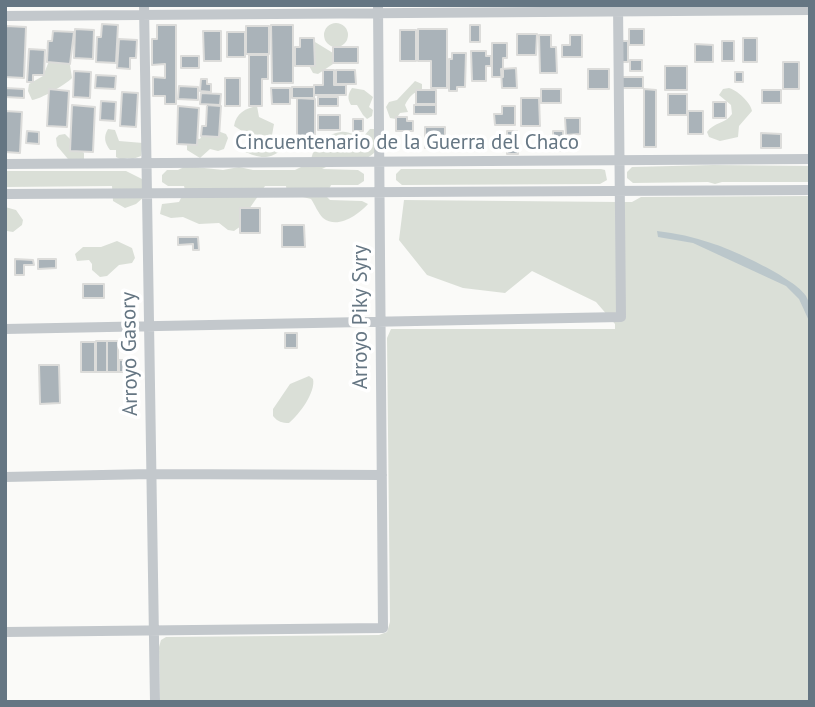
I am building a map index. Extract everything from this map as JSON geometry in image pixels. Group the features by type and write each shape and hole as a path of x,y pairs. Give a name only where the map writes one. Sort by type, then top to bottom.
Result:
{"street":[{"path":"5,329 621,317 618,8"},
{"name":"Arroyo Piky Syry","path":"154,630 383,628 378,9"},
{"path":"5,16 144,10 810,10"},
{"name":"Arroyo Gasory","path":"144,10 155,702"},
{"name":"Cincuentenario de la Guerra del Chaco","path":"5,164 810,159"},
{"path":"5,194 810,190"},
{"path":"5,477 151,474 382,475"},
{"path":"5,632 154,630"}],"shaded area":[{"path":"336,23 345,26 348,35 345,44 336,47 327,44 324,35 327,26"},
{"path":"315,42 333,53 333,64 318,74 313,73 307,62 309,44"},
{"path":"49,61 66,61 70,65 72,78 53,91 32,100 28,91 29,84 43,76"},
{"path":"415,81 422,84 422,91 414,93 408,99 405,105 408,112 400,113 396,119 390,118 386,107 389,102 397,100"},
{"path":"352,88 364,90 373,97 369,107 373,110 372,116 367,119 357,105 350,103 348,96"},
{"path":"729,88 743,97 752,111 739,126 738,137 720,141 709,137 707,132 732,114 731,105 719,95 723,89"},
{"path":"257,106 259,117 274,124 272,135 250,136 234,126 242,112"},
{"path":"108,129 115,130 119,141 143,143 141,156 122,160 116,157 116,150 110,150 106,142"},
{"path":"370,129 376,129 376,151 360,161 322,169 358,170 364,174 364,181 358,185 331,185 326,196 330,200 362,201 368,204 348,219 335,222 323,218 311,199 287,193 286,186 265,186 241,226 234,231 219,223 199,224 183,217 171,218 160,214 162,204 179,202 185,190 184,186 168,186 162,182 162,175 167,170 178,170 186,166 223,170 239,167 253,170 295,170 311,162 317,146 330,135 344,132 363,137"},
{"path":"215,130 226,134 228,138 224,149 210,149 200,158 187,150 187,142 193,138 200,139 202,135"},
{"path":"65,134 84,153 84,161 68,159 57,146 56,138"},
{"path":"271,145 280,151 262,157 243,151 247,146"},
{"path":"810,166 810,182 633,183 627,178 627,172 632,167"},
{"path":"401,169 601,169 605,170 607,180 600,184 402,185 396,180 396,174"},
{"path":"5,171 126,171 146,181 145,196 136,204 125,208 113,201 112,186 5,187"},
{"path":"810,196 810,702 160,702 159,647 161,640 166,637 379,635 387,632 390,622 387,338 391,329 615,329 615,324 596,302 532,271 505,293 463,288 427,275 399,240 404,200 632,202 641,197"},
{"path":"5,207 16,210 23,220 22,225 13,232 7,231"},
{"path":"657,231 721,246 777,273 806,296 810,323 799,299 786,286 693,243 658,237"},
{"path":"117,241 132,248 135,258 132,263 119,265 107,276 100,277 92,270 89,260 77,261 75,254 83,247 101,247"},
{"path":"309,376 313,379 312,390 302,409 289,423 277,420 273,416 273,409 290,384"}],"building":[{"path":"102,24 118,25 116,63 96,62 97,37 101,37"},
{"path":"157,25 176,25 176,104 165,104 165,96 153,96 153,77 165,78 165,64 152,65 152,39 157,39"},
{"path":"271,25 293,25 293,83 272,83"},
{"path":"470,25 480,25 480,42 470,42"},
{"path":"6,26 26,27 24,78 5,77"},
{"path":"246,26 269,26 269,54 246,54"},
{"path":"75,29 94,30 93,59 74,58"},
{"path":"418,29 447,29 447,88 431,88 431,61 418,61"},
{"path":"629,29 644,29 644,45 629,45"},
{"path":"400,30 416,30 416,61 400,61"},
{"path":"53,31 74,32 70,64 47,62 48,41 52,41"},
{"path":"203,31 221,31 221,61 204,61"},
{"path":"227,32 245,32 245,57 227,57"},
{"path":"517,34 537,34 536,55 517,55"},
{"path":"539,35 551,35 551,47 556,47 557,73 540,73"},
{"path":"570,35 582,35 582,57 562,57 562,45 570,45"},
{"path":"300,38 314,38 315,66 295,66 295,47 300,47"},
{"path":"743,38 757,38 757,62 743,62"},
{"path":"119,39 137,40 136,58 130,58 130,69 117,68"},
{"path":"620,41 628,41 628,62 620,62"},
{"path":"722,41 734,41 734,61 722,61"},
{"path":"492,43 507,43 507,58 503,58 503,77 492,77"},
{"path":"695,44 713,45 713,62 695,62"},
{"path":"333,47 358,47 358,63 333,63"},
{"path":"29,49 45,50 44,75 33,75 33,82 27,82"},
{"path":"471,51 486,51 486,56 491,56 491,66 486,66 486,81 472,81"},
{"path":"452,53 466,53 465,87 457,87 457,91 449,91 449,59 452,59"},
{"path":"249,55 268,55 268,79 262,79 262,106 249,106"},
{"path":"181,56 199,56 199,68 181,68"},
{"path":"630,60 642,60 642,71 630,71"},
{"path":"783,62 799,62 799,89 783,89"},
{"path":"665,66 687,66 687,90 665,90"},
{"path":"516,68 517,88 502,88 501,69"},
{"path":"588,69 609,69 609,89 588,89"},
{"path":"323,70 334,70 334,85 346,85 346,95 314,95 314,85 323,85"},
{"path":"336,70 355,70 356,84 336,84"},
{"path":"74,71 91,72 90,98 73,97"},
{"path":"735,72 743,72 743,82 735,82"},
{"path":"96,75 116,76 115,89 95,88"},
{"path":"620,77 643,77 643,88 620,88"},
{"path":"225,78 240,78 240,106 225,106"},
{"path":"201,79 207,79 207,84 211,84 211,92 200,91"},
{"path":"179,86 198,87 198,100 178,99"},
{"path":"292,87 314,87 314,98 292,98"},
{"path":"5,88 24,89 24,98 5,97"},
{"path":"271,88 290,88 290,104 272,104"},
{"path":"49,89 69,91 67,127 47,126"},
{"path":"541,89 561,89 561,103 541,103"},
{"path":"644,89 656,90 656,147 644,147"},
{"path":"416,90 436,90 436,104 416,104"},
{"path":"762,90 781,90 781,103 762,103"},
{"path":"122,92 138,93 136,127 120,126"},
{"path":"201,93 221,94 220,105 200,104"},
{"path":"668,94 687,94 687,115 668,115"},
{"path":"318,97 338,97 338,106 318,106"},
{"path":"297,98 315,99 315,140 297,140"},
{"path":"521,98 539,98 540,126 521,126"},
{"path":"101,101 116,102 115,121 100,120"},
{"path":"713,102 726,102 726,118 713,118"},
{"path":"72,105 95,107 93,152 70,151"},
{"path":"207,105 221,106 219,137 201,136 202,126 206,126"},
{"path":"414,105 436,105 436,114 414,114"},
{"path":"178,106 199,108 197,145 177,144"},
{"path":"502,106 515,106 515,125 495,125 494,114 502,114"},
{"path":"5,111 22,112 20,153 5,152"},
{"path":"688,111 703,111 703,134 688,134"},
{"path":"318,115 340,115 340,130 318,130"},
{"path":"396,117 407,117 407,121 413,121 413,131 396,131"},
{"path":"565,118 580,118 580,134 566,135"},
{"path":"353,119 363,119 363,131 353,131"},
{"path":"425,127 445,127 445,148 425,148"},
{"path":"27,131 39,132 39,144 26,143"},
{"path":"507,131 517,131 518,154 507,154"},
{"path":"553,131 563,131 564,151 553,151"},
{"path":"761,133 781,134 781,148 761,148"},
{"path":"240,208 260,208 260,233 240,233"},
{"path":"282,225 304,225 305,247 282,247"},
{"path":"178,237 198,237 199,250 193,250 193,244 178,245"},
{"path":"15,259 33,260 34,265 24,265 24,275 15,275"},
{"path":"38,259 56,259 56,268 38,269"},
{"path":"83,284 104,284 104,298 83,298"},
{"path":"285,333 297,333 297,348 285,348"},
{"path":"96,341 107,341 107,372 96,372"},
{"path":"107,341 118,341 118,372 107,372"},
{"path":"81,342 95,342 95,372 81,372"},
{"path":"119,360 133,360 133,372 119,372"},
{"path":"39,365 59,365 60,403 40,404"}]}
